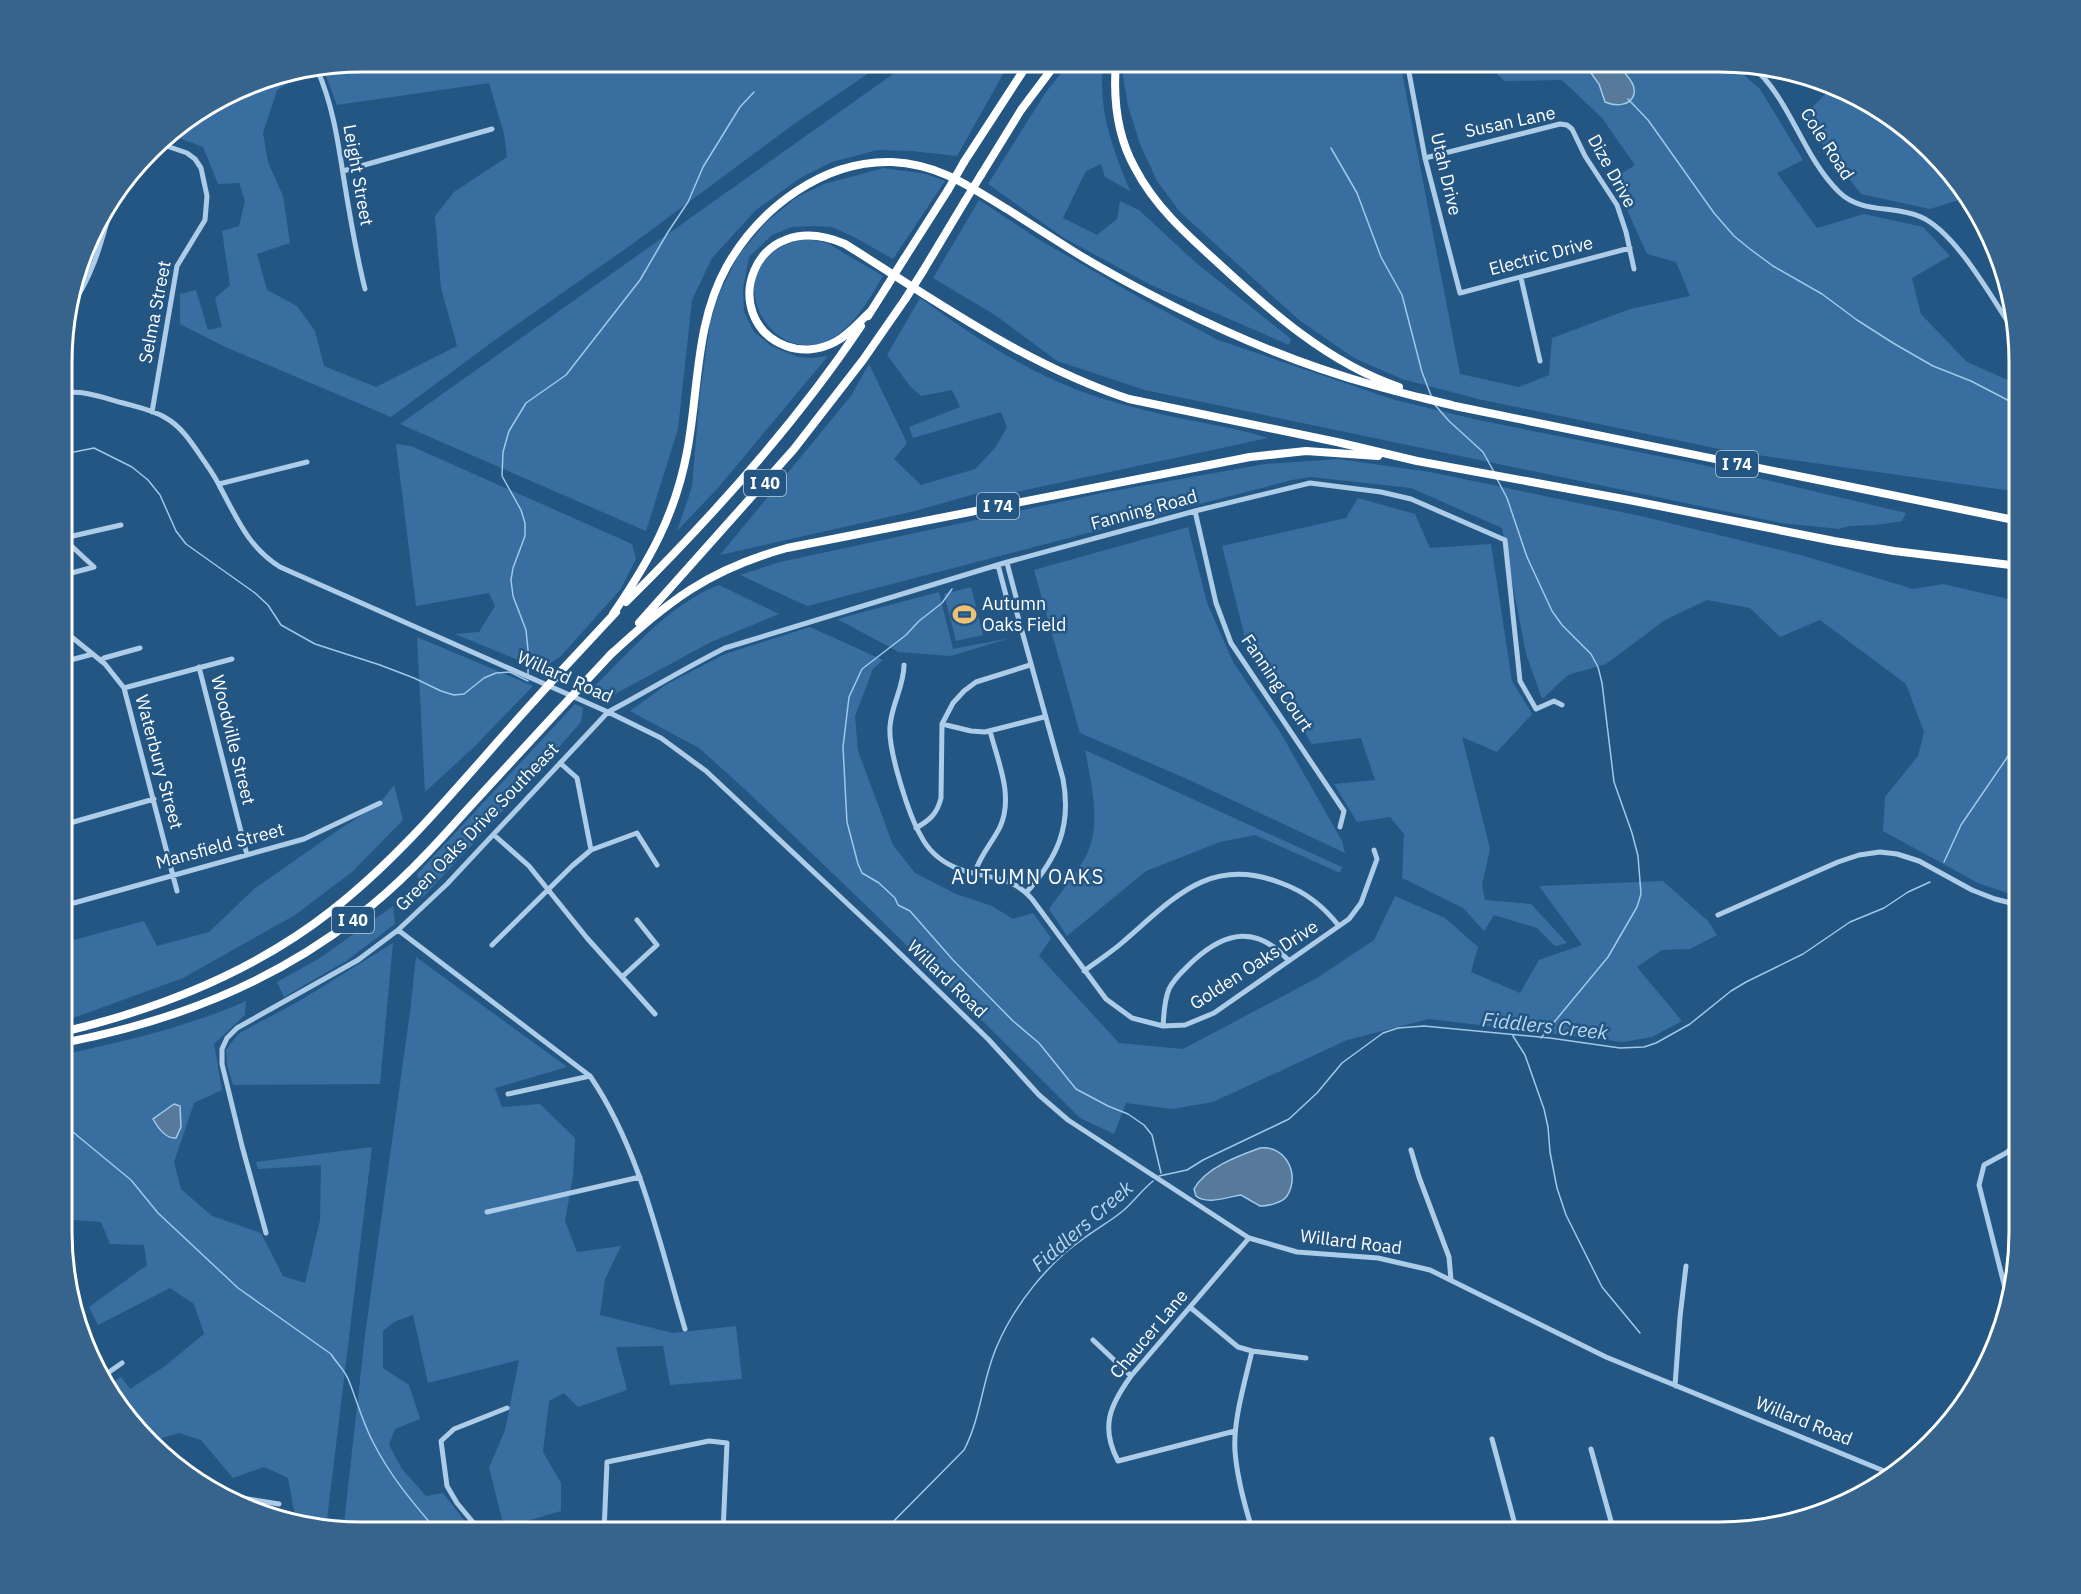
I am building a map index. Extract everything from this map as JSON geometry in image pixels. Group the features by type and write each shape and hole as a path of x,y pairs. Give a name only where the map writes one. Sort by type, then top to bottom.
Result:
{"highway":[{"name":"I 40","path":"72,1030 144,1010 199,989 244,966 288,941 329,912 404,844 561,670 655,573 772,444 834,364 870,312 1022,72"},
{"name":"I 40","path":"72,1041 123,1030 222,998 271,974 316,947 359,916 397,883 609,656 795,449 863,360 906,298 1021,110 1050,72"},
{"path":"1116,72 1116,105 1123,142 1142,181 1172,220 1279,317 1315,343 1380,380 1455,406"},
{"name":"I 74","path":"613,614 656,547 676,500 687,449 703,329 712,299 726,268 744,240 781,203 809,184 848,168 892,162 920,166 950,175 1126,282 1223,330 1269,349 1372,385 1455,406 2009,519"},
{"path":"870,312 834,343 811,350 792,348 782,345 756,320 751,305 751,279 762,257 779,242 796,236 824,237 844,244 982,330 1032,358 1096,388 1164,408 1337,442 1417,461"},
{"name":"I 74","path":"609,656 660,611 695,585 735,565 787,548 1258,456 1306,452 1331,452 1417,461 1834,541 2009,565"}],"street":[{"name":"Utah Drive","path":"1409,72 1425,158 1460,292"},
{"name":"Leight Street","path":"319,75 338,136 356,254 364,289"},
{"name":"Cole Road","path":"1760,75 1772,87 1823,172 1840,193 1851,200 1880,209 1913,214 1939,228 1953,242 2006,320"},
{"name":"Susan Lane","path":"1425,158 1560,124 1567,125"},
{"name":"Dize Drive","path":"1567,125 1572,129 1585,156 1617,205 1634,269"},
{"path":"343,171 492,129"},
{"name":"Selma Street","path":"152,412 177,266 179,259 200,230 207,210 207,196 201,168 187,153 168,147"},
{"path":"82,287 97,257 105,228"},
{"name":"Electric Drive","path":"1460,292 1630,248"},
{"path":"1521,278 1540,361"},
{"name":"Willard Road","path":"72,392 152,412 166,418 184,433 219,484 234,517 249,540 268,560 608,712 667,742 706,771 891,945 989,1040 1039,1095 1068,1120 1249,1238 1297,1252 1390,1259 1413,1265 1451,1280 1606,1357 1883,1471"},
{"path":"219,484 307,462"},
{"name":"Fanning Road","path":"608,712 682,669 725,648 998,565 1195,511 1310,483 1381,492 1411,499 1505,540 1520,681 1536,708 1554,701 1562,705"},
{"name":"Fanning Court","path":"1195,511 1216,603 1231,643 1344,811 1340,827"},
{"path":"72,536 121,525"},
{"path":"72,546 94,567 72,573"},
{"path":"1007,563 1030,665 1063,779 1066,813 1055,853 1042,874 1026,893"},
{"path":"998,565 1008,603 1015,606"},
{"name":"Waterbury Street","path":"72,637 101,661 124,688 177,891"},
{"path":"101,661 104,658 140,648"},
{"path":"72,660 93,654"},
{"path":"124,688 232,659"},
{"name":"Golden Oaks Drive","path":"904,665 901,687 892,712 890,736 894,761 916,828 930,850 942,861 958,868 1010,882 1026,893 1106,999 1124,1014 1141,1022 1163,1026 1185,1025 1205,1018 1339,926 1354,914 1361,903 1377,859 1374,850"},
{"path":"916,828 929,821 937,812 941,798 942,724 953,703 970,686 983,679 1030,665"},
{"name":"Woodville Street","path":"199,667 247,855"},
{"name":"Green Oaks Drive Southeast","path":"266,1233 222,1064 222,1049 227,1038 237,1028 358,960 398,930 447,884 608,712"},
{"path":"942,724 971,731 990,731 1044,717"},
{"path":"975,872 980,857 1000,828 1007,794 990,731"},
{"path":"560,764 577,778 591,850"},
{"path":"72,822 154,799"},
{"name":"Mansfield Street","path":"72,903 304,839 381,803"},
{"path":"492,945 591,850 637,833 657,866"},
{"path":"494,835 529,866 655,1014"},
{"path":"1718,915 1838,862 1859,855 1880,852 1897,854 1919,861 1972,890 2009,902"},
{"path":"1084,971 1122,942 1170,900 1195,884 1219,876 1255,874 1290,886 1312,898 1339,926"},
{"path":"622,977 657,945 637,920"},
{"path":"398,930 590,1076 605,1098 640,1177 685,1329"},
{"path":"1163,1026 1166,995 1173,981 1204,951 1219,941 1241,936 1256,938 1276,948 1289,961"},
{"path":"508,1094 590,1076"},
{"path":"1411,1150 1449,1257 1451,1280"},
{"path":"2004,1284 1979,1185 1984,1165 2009,1151"},
{"path":"487,1212 640,1177"},
{"name":"Chaucer Lane","path":"1235,1431 1118,1461 1108,1437 1109,1421 1116,1398 1131,1376 1249,1238"},
{"path":"1675,1386 1686,1266"},
{"path":"1191,1308 1238,1347 1252,1352 1306,1358"},
{"path":"1093,1340 1131,1376"},
{"path":"1251,1522 1236,1463 1235,1431 1252,1352"},
{"path":"109,1372 122,1363"},
{"path":"473,1522 447,1486 441,1441 454,1429 507,1408"},
{"path":"1492,1439 1514,1522"},
{"path":"604,1522 607,1462 709,1441 727,1443 723,1522"},
{"path":"1591,1449 1611,1522"},
{"path":"251,1500 279,1504"}],"shaded area":[{"path":"362,72 870,72 794,124 631,245 499,337 391,417 223,346 180,324 180,294 196,290 208,330 222,327 215,298 230,285 222,231 239,226 245,201 239,183 218,184 203,147 178,138 201,121 234,102 269,87 291,81 277,90 263,133 268,162 283,196 290,243 257,254 267,290 297,306 315,331 324,366 376,387 457,346 441,288 435,216 454,192 507,157 504,134 489,83 337,105 325,74"},
{"path":"896,72 1004,72 957,156 877,150 832,162 800,178 756,210 712,258 692,300 678,429 646,531 400,424"},
{"path":"1062,72 1102,72 1103,96 1108,128 1130,191 1105,177 1101,164 1086,171 1063,218 1097,235 1117,219 1120,201 1139,210 1194,261 1291,339 1289,345 1151,285 1064,238 988,184 1046,92"},
{"path":"1124,72 1402,72 1460,374 1519,387 1549,375 1552,338 1630,309 1690,296 1676,262 1647,254 1613,179 1635,165 1602,118 1562,80 1505,81 1494,72 1742,73 1760,89 1803,160 1777,173 1817,228 1864,214 1923,227 1950,256 1912,278 1921,314 1967,362 2009,381 2009,491 1729,451 1478,399 1402,379 1354,358 1299,320 1180,212 1157,181 1140,144 1128,106"},
{"path":"1590,72 1623,72 1633,84 1634,94 1626,103 1605,102 1599,84"},
{"path":"1826,93 1847,102 1880,121 1910,144 1937,171 1959,200 1930,209 1861,194 1802,118"},
{"path":"884,168 926,174 945,181 893,259 832,227 813,226 792,227 772,235 749,257 743,289 744,312 754,332 771,346 798,357 828,356 717,489 677,531 692,487 700,393 710,323 719,294 738,256 765,223 797,197 824,184"},
{"path":"979,200 1038,239 1218,340 1395,400 1478,420 1694,463 1906,513 1902,521 1839,529 1781,523 1145,390 1057,361 995,315 933,278"},
{"path":"808,239 827,243 883,276 862,310 846,328 820,343 795,344 775,332 760,313 754,291 759,268 776,250"},
{"path":"920,298 1008,356 1079,391 1139,409 1268,438 1007,494 982,492 915,511 720,555 851,396 869,364 907,443 894,459 921,485 975,469 995,448 1007,427 1001,412 913,438 909,427 960,407 952,390 921,396 910,386 887,355"},
{"path":"396,444 411,446 632,544 636,559 620,590 560,657 540,669 455,634 479,632 495,606 489,593 416,606"},
{"path":"1338,459 1430,472 1645,517 1801,555 1913,589 1943,584 2009,599 2009,894 1978,883 1883,831 1885,797 1918,756 1924,732 1906,684 1820,620 1780,637 1750,608 1707,600 1665,620 1606,664 1568,675 1542,699 1526,654 1502,528 1411,488 1311,477 1292,480 807,606 740,575 780,562 1107,492 1265,464"},
{"path":"1358,498 1415,514 1430,548 1491,544 1512,681 1532,714 1497,752 1462,737 1490,849 1482,885 1485,900 1531,904 1567,943 1555,946 1537,928 1494,915 1484,931 1463,908 1402,878 1404,834 1390,817 1357,822 1334,784 1375,780 1361,738 1312,744 1245,638 1222,546 1346,518"},
{"path":"1188,527 1207,603 1233,662 1279,730 1342,841 1345,853 1187,779 1080,733 1034,570"},
{"path":"719,585 779,614 711,642 604,700 587,694 648,632 682,605"},
{"name":"Autumn Oaks Field","path":"971,587 983,635 956,641 944,594"},
{"path":"939,592 953,649 1010,638 951,656 899,652 837,619"},
{"path":"810,627 883,660 873,669 855,716 858,751 893,845 915,873 956,894 992,906 1013,919 1033,913 1051,938 1039,956 1119,1043 1183,1049 1317,978 1374,940 1395,896 1445,918 1478,947 1471,972 1520,993 1539,960 1582,945 1539,886 1663,881 1708,921 1717,935 1690,949 1662,950 1637,967 1682,1021 1652,1037 1623,1042 1429,1019 1347,1040 1213,1102 1172,1109 1126,1103 1114,1134 1080,1118 877,916 699,748 630,711 667,684 725,654"},
{"path":"417,637 533,686 474,747 425,792"},
{"path":"575,704 583,708 581,722 485,831 422,898 417,874"},
{"path":"1085,750 1342,867 1340,873 1255,835 1220,842 1146,871 1067,936 1049,909 1082,863 1091,844 1094,804"},
{"path":"394,785 403,820 352,872 295,915 183,978 72,1018 72,941 144,921 157,946 209,932 254,889 380,803"},
{"path":"393,906 395,924 346,961 284,997 277,982 320,958"},
{"path":"393,943 380,1084 233,1085 227,1065 226,1050 238,1034 301,1000"},
{"path":"416,957 567,1067 495,1088 502,1107 540,1104 575,1138 573,1176 565,1221 577,1252 621,1246 605,1279 600,1315 673,1333 736,1326 742,1379 670,1385 663,1346 616,1347 627,1390 578,1407 564,1393 549,1401 543,1452 561,1483 561,1511 527,1521 503,1522 489,1468 505,1430 519,1360 428,1383 413,1315 394,1322 383,1331 383,1368 409,1385 420,1419 395,1429 389,1445 402,1469 426,1496 443,1493 465,1522 344,1521 365,1335"},
{"path":"246,1001 245,1015 214,1044 222,1090 194,1103 174,1162 181,1189 212,1216 261,1233 283,1276 305,1283 320,1220 321,1165 258,1169 256,1162 372,1147 327,1520 295,1514 288,1478 264,1467 233,1478 201,1440 179,1433 159,1439 132,1409 114,1381 121,1377 130,1389 165,1366 204,1334 194,1304 170,1288 98,1325 89,1307 147,1265 144,1245 110,1244 101,1222 72,1219 72,1053 178,1026"},
{"path":"174,1104 180,1106 181,1127 176,1138 172,1138 160,1129 153,1119"},
{"path":"1260,1148 1277,1151 1283,1156 1291,1170 1291,1187 1282,1201 1260,1206 1241,1195 1211,1200 1196,1196 1194,1189 1214,1169"}],"waterway":[{"path":"528,674 526,630 513,596 511,580 525,536 525,523 521,510 502,476 503,452 509,431 526,403 566,375 640,280 688,202 703,167 740,107 754,92"},
{"path":"1628,99 1648,120 1714,213 1734,236 1750,249 1773,266 1822,294 1893,343 1933,366 1971,381 2009,401"},
{"path":"1331,148 1357,193 1381,257 1402,295 1422,372 1432,398"},
{"path":"1435,405 1483,452 1494,472"},
{"path":"72,452 94,448 132,467 148,480 160,495 176,531 186,544 255,593 268,605 281,625 315,644 380,665 454,695 464,694 484,678 496,673 510,672 528,681"},
{"path":"1497,479 1507,498 1527,557 1552,611 1562,625 1591,654 1598,667 1614,782 1638,856 1641,894 1637,907 1608,957 1541,1038"},
{"path":"952,589 942,603 862,669 849,697 843,747 846,804 847,822 858,864 862,873 879,883 895,898 898,905 910,911 953,960 1013,1021 1039,1043 1076,1089 1128,1114 1144,1125 1152,1135 1161,1173"},
{"name":"Fiddlers Creek","path":"1944,862 1961,825 2009,755"},
{"name":"Fiddlers Creek","path":"1159,1176 1187,1170 1289,1119 1317,1093 1342,1063 1383,1033 1398,1028 1424,1026 1550,1038 1620,1048 1644,1047 1690,1024 1731,991 1746,982 1803,954 1850,922 1884,908 1908,892 1930,882"},
{"path":"1513,1036 1525,1055 1544,1109 1557,1188 1566,1215 1602,1287 1640,1333"},
{"path":"72,1131 131,1180 158,1213 238,1288 331,1354 347,1377 366,1427 387,1466 430,1522"},
{"name":"Fiddlers Creek","path":"893,1522 964,1450 970,1438 997,1346 1022,1301 1044,1273 1070,1249 1124,1210 1153,1181"}],"place":[{"name":"Autumn Oaks Field","path":"964,614"}],"district":[{"name":"AUTUMN OAKS","path":"1028,877"}]}
